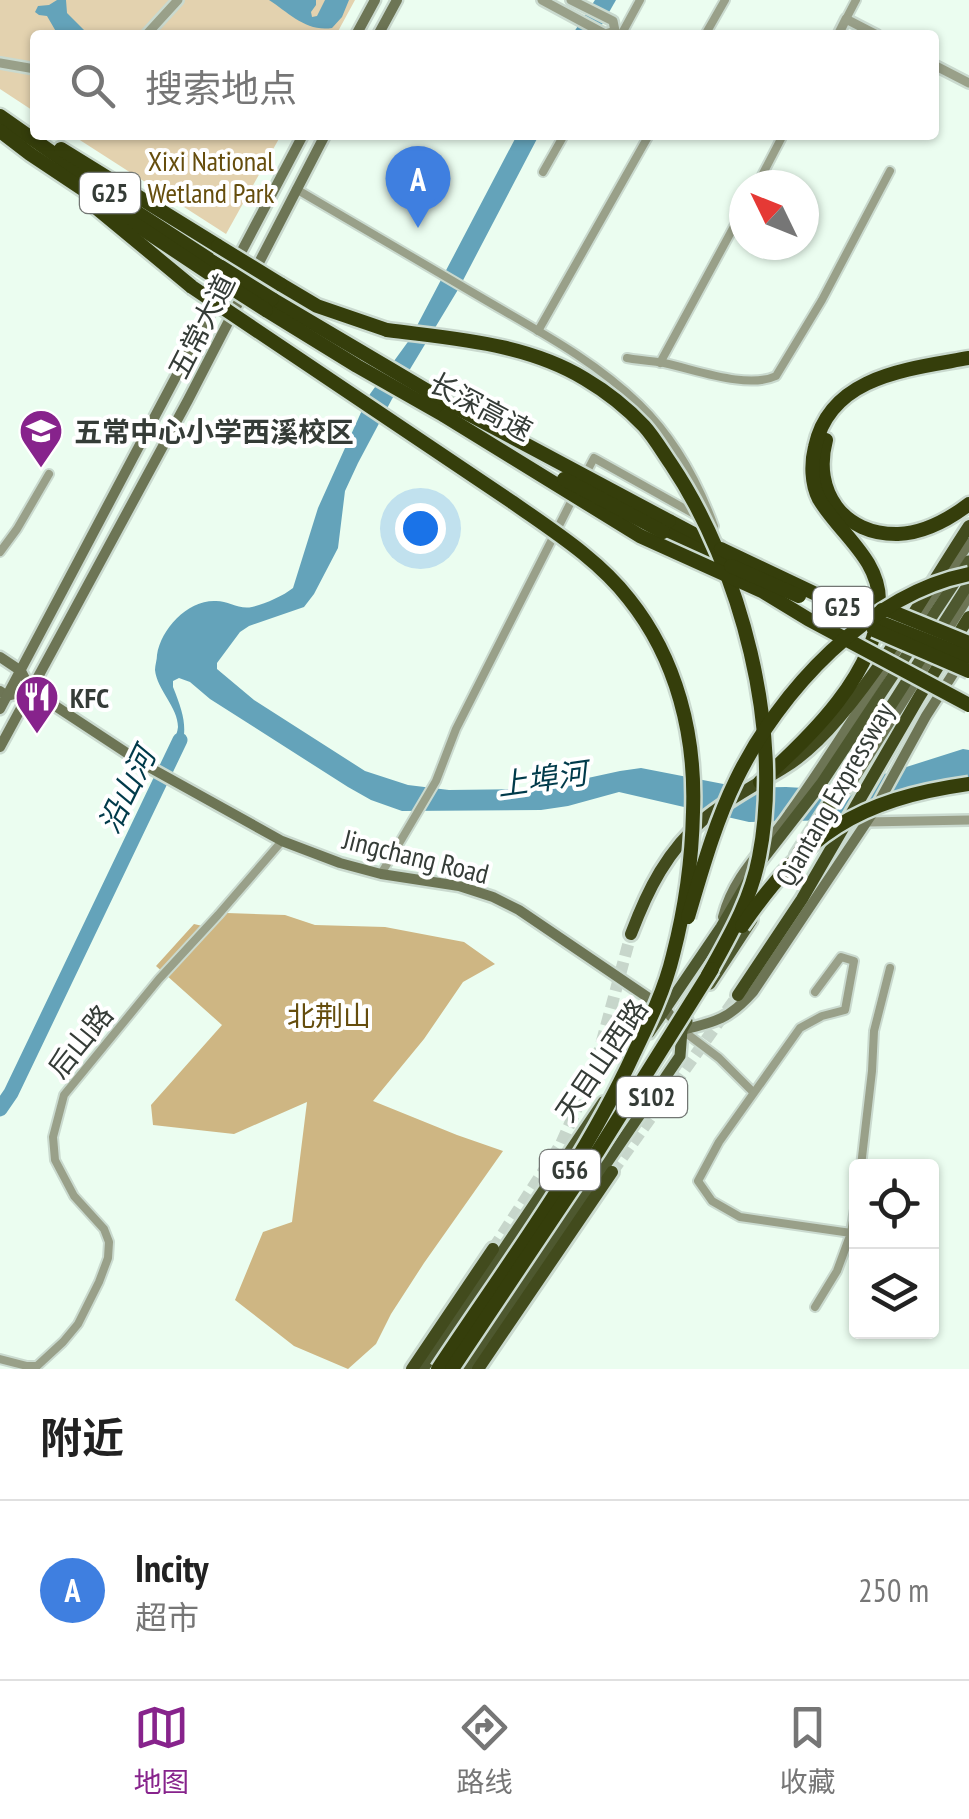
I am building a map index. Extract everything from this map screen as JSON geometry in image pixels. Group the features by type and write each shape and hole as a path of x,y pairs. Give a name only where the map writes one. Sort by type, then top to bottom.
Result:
{"highway":[{"path":"0,114 30,131"},
{"name":"长深高速","path":"0,114 30,136"},
{"name":"长深高速","path":"0,131 219,273 446,410 666,526 732,566 969,671"},
{"name":"长深高速","path":"36,140 219,273"},
{"path":"46,140 317,306 387,330 492,344 543,359 614,398 646,428 697,505 732,584 762,714 764,829 753,883 708,975"},
{"path":"30,154 192,287 565,539 629,599 656,640 680,693 691,746 692,836 673,954"},
{"path":"969,358 857,398 829,430 821,466 824,485 834,505 854,523 875,532 925,530 950,520 969,502"},
{"path":"759,782 807,740 847,688 877,624 880,600 874,576 858,548 817,496 812,459 816,438 842,399 873,380 892,373 969,367"},
{"path":"446,410 640,536 762,591 969,705"},
{"name":"长深高速","path":"666,526 856,613 969,656"},
{"name":"Qiantang Expressway","path":"630,934 662,866 705,819 786,768 840,718 969,526"},
{"path":"673,954 725,804 774,718 814,668 863,624 924,589 969,574"},
{"path":"856,613 888,610 969,646"},
{"name":"Qiantang Expressway","path":"738,995 802,899 969,617"},
{"path":"708,975 769,887 805,849 836,826 867,809 906,796 969,784"},
{"name":"G56","path":"438,1369 588,1143 645,1030 673,954"},
{"name":"G56","path":"452,1369 598,1151 708,975"},
{"path":"478,1369 612,1172"},
{"path":"412,1369 492,1249"}],"main road":[{"path":"359,30 375,0"},
{"path":"381,30 397,0"},
{"name":"五常大道","path":"0,709 4,694 21,670 301,140"},
{"name":"五常大道","path":"0,747 188,400 322,140"},
{"name":"天目山西路","path":"816,783 969,543"},
{"name":"天目山西路","path":"423,1369 721,928 758,864 969,561"},
{"name":"天目山西路","path":"844,787 969,583"},
{"name":"天目山西路","path":"466,1369 680,1056 682,1030 969,596"},
{"name":"天目山西路","path":"682,1030 715,1022 739,1008 778,956 874,811 969,646"},
{"path":"0,657 21,670 31,690 4,694"},
{"name":"Jingchang Road","path":"31,690 145,765 282,841 381,874 459,886 494,897 666,1008 682,1030"}],"street":[{"path":"151,30 178,0"},
{"path":"542,0 581,21 610,30"},
{"path":"571,0 614,30"},
{"path":"618,30 640,0"},
{"path":"708,30 725,0"},
{"path":"840,30 856,0"},
{"path":"846,19 867,30"},
{"path":"0,63 30,68"},
{"path":"939,68 969,83"},
{"path":"543,172 561,140"},
{"path":"538,331 646,140"},
{"path":"765,170 780,140"},
{"path":"628,358 731,378 766,381 776,376 822,300 890,171"},
{"path":"296,190 582,358 640,406 668,440 701,490 714,526 594,458 456,729 436,781 381,874"},
{"path":"660,362 729,236"},
{"path":"0,552 50,474"},
{"path":"867,822 969,820"},
{"name":"后山路","path":"0,1359 37,1366 63,1342 78,1324 108,1258 109,1242 104,1229 74,1196 55,1160 53,1137 64,1095 158,980 282,841"},
{"path":"816,992 840,958 854,962 845,1010 800,1028 719,1142 698,1180 712,1202 740,1217 849,1232"},
{"path":"862,1159 874,1031 890,968"},
{"path":"682,1030 719,1058 753,1092"},
{"path":"814,1306 837,1271 849,1238"}],"green space":[{"path":"0,0 355,0 339,30 30,30 30,109 0,89"},
{"name":"Xixi National Wetland Park","path":"80,140 278,140 226,234"},
{"name":"北荆山","path":"227,913 285,915 315,925 385,927 464,942 495,964 463,982 424,1039 373,1101 503,1151 424,1263 376,1344 348,1369 294,1346 235,1300 263,1232 292,1222 307,1102 234,1134 153,1125 151,1105 222,1025 156,966 194,924 211,928"}],"water":[{"path":"66,0 67,13 84,30 55,30 47,16 35,12 38,6"},
{"path":"269,0 316,0 312,17 317,16 325,0 349,0 332,28 323,28 298,20"},
{"path":"595,0 616,0 599,30 575,30"},
{"path":"514,140 536,140 459,288 358,463 345,491 338,548 314,594 304,607 240,632 217,663 217,669 254,700 365,771 408,785 449,790 537,789 641,768 744,788 857,791 878,776 963,749 969,750 969,789 835,820 749,822 619,792 541,810 402,811 348,787 179,678 173,681 173,687 183,716 183,741 177,762 166,756 178,727 155,670 164,636 185,611 204,602 252,607 293,588 318,508 363,408 410,339"}],"waterway":[{"name":"沿山河","path":"0,1109 180,740"}],"tunnel":[{"path":"493,1249 561,1144 595,1067 631,934"},
{"path":"612,1172 738,995"}],"place":[{"name":"Incity","path":"418,228"},
{"name":"五常中心小学西溪校区","path":"41,469"},
{"name":"KFC","path":"37,735"}],"water label":[{"name":"上埠河","path":"542,778"}]}
